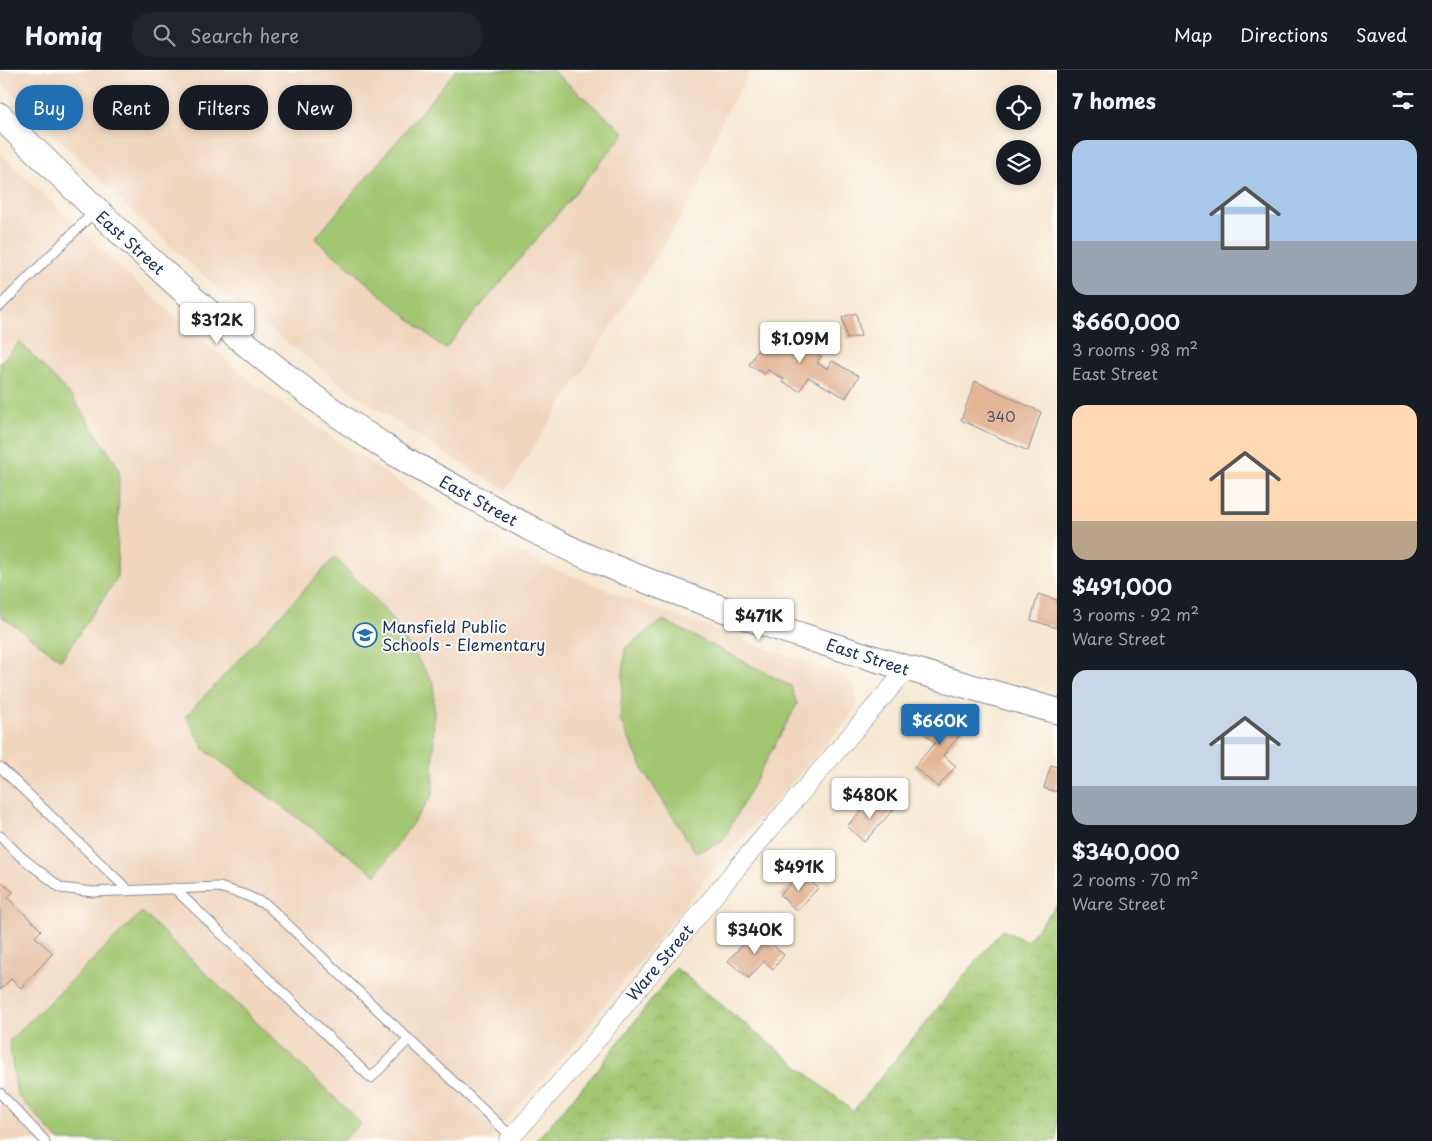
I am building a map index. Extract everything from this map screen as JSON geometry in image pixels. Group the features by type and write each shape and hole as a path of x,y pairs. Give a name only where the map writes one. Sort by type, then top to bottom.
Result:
{"main road":[{"name":"East Street","path":"0,116 96,210 264,359 335,413 402,457 460,491 595,560 732,611 907,669 1057,710"}],"street":[{"name":"Ware Street","path":"510,1139 581,1059 736,868 907,669"}],"lane":[{"path":"0,306 96,210"},
{"path":"0,767 128,890"},
{"path":"0,836 20,856 61,888 93,892 218,887 245,895 267,906 409,1039 510,1139"},
{"path":"174,888 371,1078 409,1039"},
{"path":"0,1093 45,1141"}],"shaded area":[{"path":"0,70 750,70 721,122 693,199 506,490 445,454 355,394 234,302 138,217 50,130 83,130 83,85 15,85 15,96 0,81"},
{"name":"Mansfield Public Schools - Elementary","path":"0,153 128,275 254,384 428,503 544,565 648,606 845,676 856,690 857,704 847,721 711,872 569,1050 487,1141 0,1141"}],"green space":[{"path":"456,70 552,70 625,133 445,349 315,239"},
{"path":"20,342 72,397 119,468 117,578 61,660 0,615 0,363"},
{"path":"335,557 388,613 434,684 433,794 376,875 205,750 186,716"},
{"path":"663,620 791,686 797,704 722,842 696,853 645,773 620,720 625,648"},
{"path":"1057,905 1057,1141 536,1141 598,1069 676,968 853,1111 1002,930 1027,941"},
{"path":"142,912 361,1123 342,1141 60,1141 17,1095 9,1041"}],"building":[{"path":"856,313 861,336 847,339 842,317"},
{"path":"770,328 787,338 791,330 806,338 802,345 821,356 817,363 828,369 832,361 859,376 846,398 808,377 800,391 782,382 784,379 768,370 765,374 749,365"},
{"path":"975,381 1041,412 1028,451 961,420"},
{"path":"1038,594 1057,600 1057,628 1031,620"},
{"path":"943,706 967,726 943,755 956,766 938,787 914,767 935,743 922,732"},
{"path":"1051,765 1057,767 1057,792 1044,788"},
{"path":"884,800 894,809 864,842 847,826 868,804 875,810"},
{"path":"801,873 818,888 797,911 780,895"},
{"path":"0,881 13,892 8,898 41,930 35,937 53,953 21,988 11,979 0,990"},
{"path":"755,930 784,955 773,969 764,961 749,978 728,961"}],"place":[{"name":"Mansfield Public Schools - Elementary","path":"365,635"}]}
